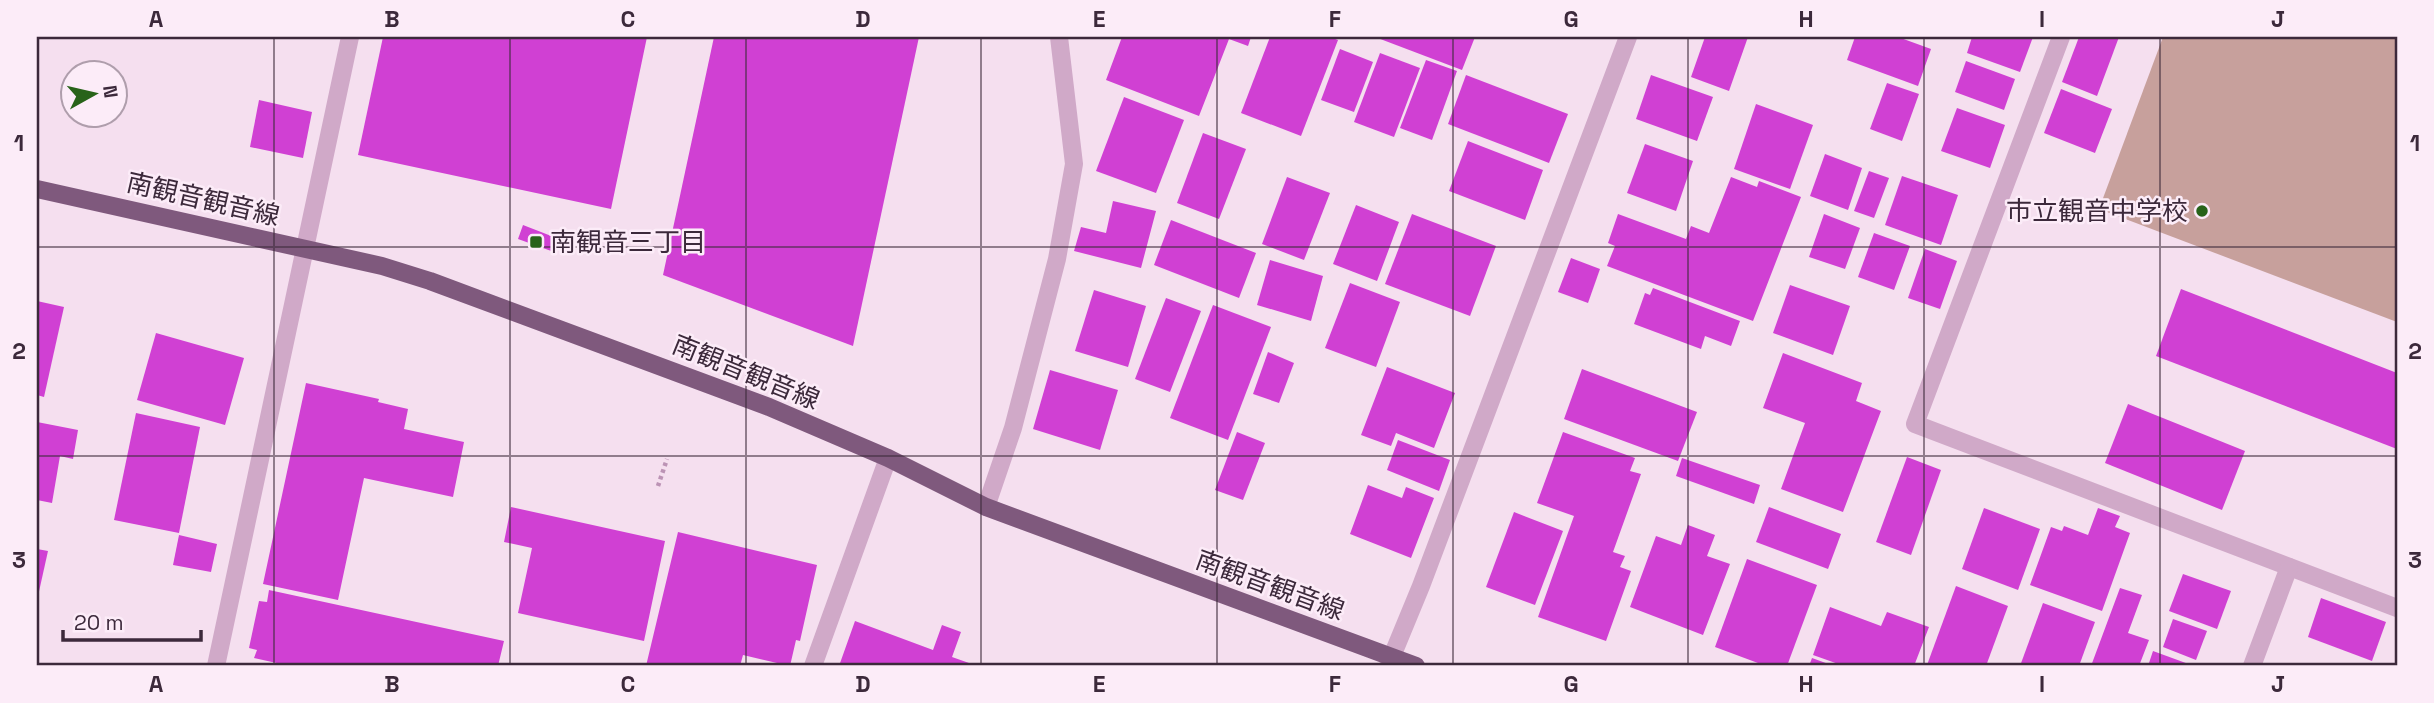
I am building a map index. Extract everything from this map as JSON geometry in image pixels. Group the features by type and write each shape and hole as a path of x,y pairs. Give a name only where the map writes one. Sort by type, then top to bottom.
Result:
{"main road":[{"name":"南観音観音線","path":"37,189 382,266 480,298 769,407 888,458 986,507 1390,662 1416,666"}],"street":[{"path":"216,666 350,37"},
{"path":"986,507 1013,428 1057,259 1074,164 1059,37"},
{"path":"1390,662 1628,37"},
{"path":"2061,37 1915,424 2397,608"},
{"path":"813,666 888,458"},
{"path":"2252,666 2289,567"}],"path":[{"path":"657,485 667,459"}],"shaded area":[{"path":"2163,37 2397,37 2397,322 2099,209"}],"building":[{"path":"383,37 647,37 611,209 358,155"},
{"path":"714,37 919,37 853,346 663,275"},
{"path":"1122,37 1251,37 1248,46 1229,39 1199,116 1106,80"},
{"path":"1270,37 1330,37 1338,40 1301,136 1241,113"},
{"path":"1375,37 1475,37 1462,70"},
{"path":"1705,37 1748,37 1729,91 1691,77"},
{"path":"1855,37 1898,37 1931,49 1918,86 1847,60"},
{"path":"1972,37 2033,37 2020,72 1967,53"},
{"path":"2079,37 2119,37 2097,96 2062,82"},
{"path":"1340,49 1373,62 1354,112 1321,100"},
{"path":"1380,53 1420,68 1394,137 1354,122"},
{"path":"1426,60 1457,71 1432,140 1400,128"},
{"path":"1966,61 2015,79 2004,110 1955,92"},
{"path":"1466,75 1568,114 1549,163 1448,124"},
{"path":"1651,75 1713,97 1697,141 1636,119"},
{"path":"1887,83 1919,94 1902,141 1870,129"},
{"path":"2061,89 2112,109 2095,153 2044,133"},
{"path":"1124,97 1184,120 1156,193 1096,171"},
{"path":"259,100 312,112 303,158 250,147"},
{"path":"1756,104 1813,125 1790,189 1734,169"},
{"path":"1957,108 2005,125 1990,168 1941,151"},
{"path":"1203,133 1246,149 1219,219 1177,203"},
{"path":"1468,141 1543,170 1525,220 1449,191"},
{"path":"1645,144 1693,161 1676,211 1627,193"},
{"path":"1825,154 1862,168 1848,210 1810,196"},
{"path":"1869,171 1889,178 1874,218 1854,211"},
{"path":"1902,176 1958,195 1941,245 1885,225"},
{"path":"1287,177 1330,193 1304,260 1262,244"},
{"path":"1731,177 1757,187 1759,181 1801,197 1753,321 1607,266 1615,246 1608,243 1618,214 1686,239 1691,226 1709,233"},
{"path":"1113,201 1156,211 1141,268 1074,251 1081,227 1106,233"},
{"path":"1356,205 1399,222 1377,281 1333,264"},
{"path":"1412,214 1496,246 1470,316 1385,284"},
{"path":"1824,214 1860,228 1845,269 1809,257"},
{"path":"1171,220 1256,253 1239,298 1154,265"},
{"path":"523,225 559,239 554,252 518,239"},
{"path":"1874,233 1910,246 1894,290 1858,277"},
{"path":"1925,249 1957,261 1940,309 1908,298"},
{"path":"1571,258 1600,269 1588,303 1558,292"},
{"path":"1270,260 1323,276 1311,321 1257,305"},
{"path":"1350,283 1400,302 1376,367 1325,348"},
{"path":"1790,285 1850,306 1833,355 1773,333"},
{"path":"1653,288 1740,321 1731,346 1705,336 1701,349 1634,324 1645,293 1650,295"},
{"path":"2181,289 2397,373 2397,449 2156,356"},
{"path":"1094,290 1146,306 1128,367 1075,351"},
{"path":"1166,298 1201,311 1170,392 1135,379"},
{"path":"37,301 64,307 44,397 37,395"},
{"path":"1213,305 1271,327 1228,440 1170,418"},
{"path":"156,333 244,358 225,425 137,400"},
{"path":"1268,352 1294,363 1279,403 1253,394"},
{"path":"1783,353 1862,383 1856,401 1881,411 1843,512 1781,489 1805,423 1763,408"},
{"path":"1387,367 1455,393 1434,448 1396,433 1391,446 1361,435"},
{"path":"1582,369 1697,412 1678,461 1564,419"},
{"path":"1050,370 1118,390 1100,450 1033,429"},
{"path":"306,383 379,399 378,402 408,409 404,429 464,442 453,497 364,478 338,600 263,584"},
{"path":"2128,404 2245,451 2222,510 2105,463"},
{"path":"136,413 200,427 179,533 114,520"},
{"path":"37,422 78,430 73,459 60,456 52,503 37,500"},
{"path":"1237,432 1265,443 1243,500 1215,490"},
{"path":"1563,432 1635,458 1630,471 1641,474 1613,552 1625,556 1620,567 1631,571 1606,641 1538,617 1574,516 1537,503"},
{"path":"1398,440 1450,460 1439,491 1387,470"},
{"path":"1907,457 1941,470 1911,555 1876,542"},
{"path":"1682,458 1760,485 1754,504 1676,476"},
{"path":"1368,485 1402,498 1406,487 1434,498 1411,558 1350,534"},
{"path":"511,507 665,541 644,641 518,613 532,548 504,542"},
{"path":"1769,507 1841,534 1828,569 1756,542"},
{"path":"1984,508 2040,529 2018,590 1962,569"},
{"path":"2098,508 2120,516 2115,527 2130,533 2102,611 2030,585 2051,527 2062,531 2064,526 2088,535"},
{"path":"1514,512 1563,531 1535,605 1486,587"},
{"path":"1688,525 1715,535 1707,556 1730,564 1703,635 1630,607 1656,536 1681,545"},
{"path":"678,532 817,565 800,641 796,640 790,666 743,655 740,666 646,666"},
{"path":"179,535 217,544 211,572 173,565"},
{"path":"37,549 48,551 38,596 37,596"},
{"path":"1747,559 1817,585 1787,666 1766,666 1715,647"},
{"path":"2183,574 2231,591 2217,629 2169,611"},
{"path":"1956,586 2008,606 1986,666 1927,665"},
{"path":"2120,588 2142,595 2128,633 2149,640 2139,666 2091,666"},
{"path":"269,590 504,641 498,666 290,666 254,658 257,650 249,648 259,601 267,602"},
{"path":"2321,598 2386,622 2372,661 2308,637"},
{"path":"2043,603 2095,622 2079,666 2020,666"},
{"path":"1830,607 1881,626 1887,612 1929,627 1914,666 1844,666 1813,655"},
{"path":"2173,619 2207,631 2196,660 2163,647"},
{"path":"855,621 933,650 942,625 961,632 952,657 969,663 968,666 839,666"},
{"path":"2153,651 2194,666 2148,666"},
{"path":"1812,658 1834,666 1809,666"}],"place":[{"name":"市立観音中学校","path":"2202,211"},
{"name":"南観音三丁目","path":"536,242"}]}
